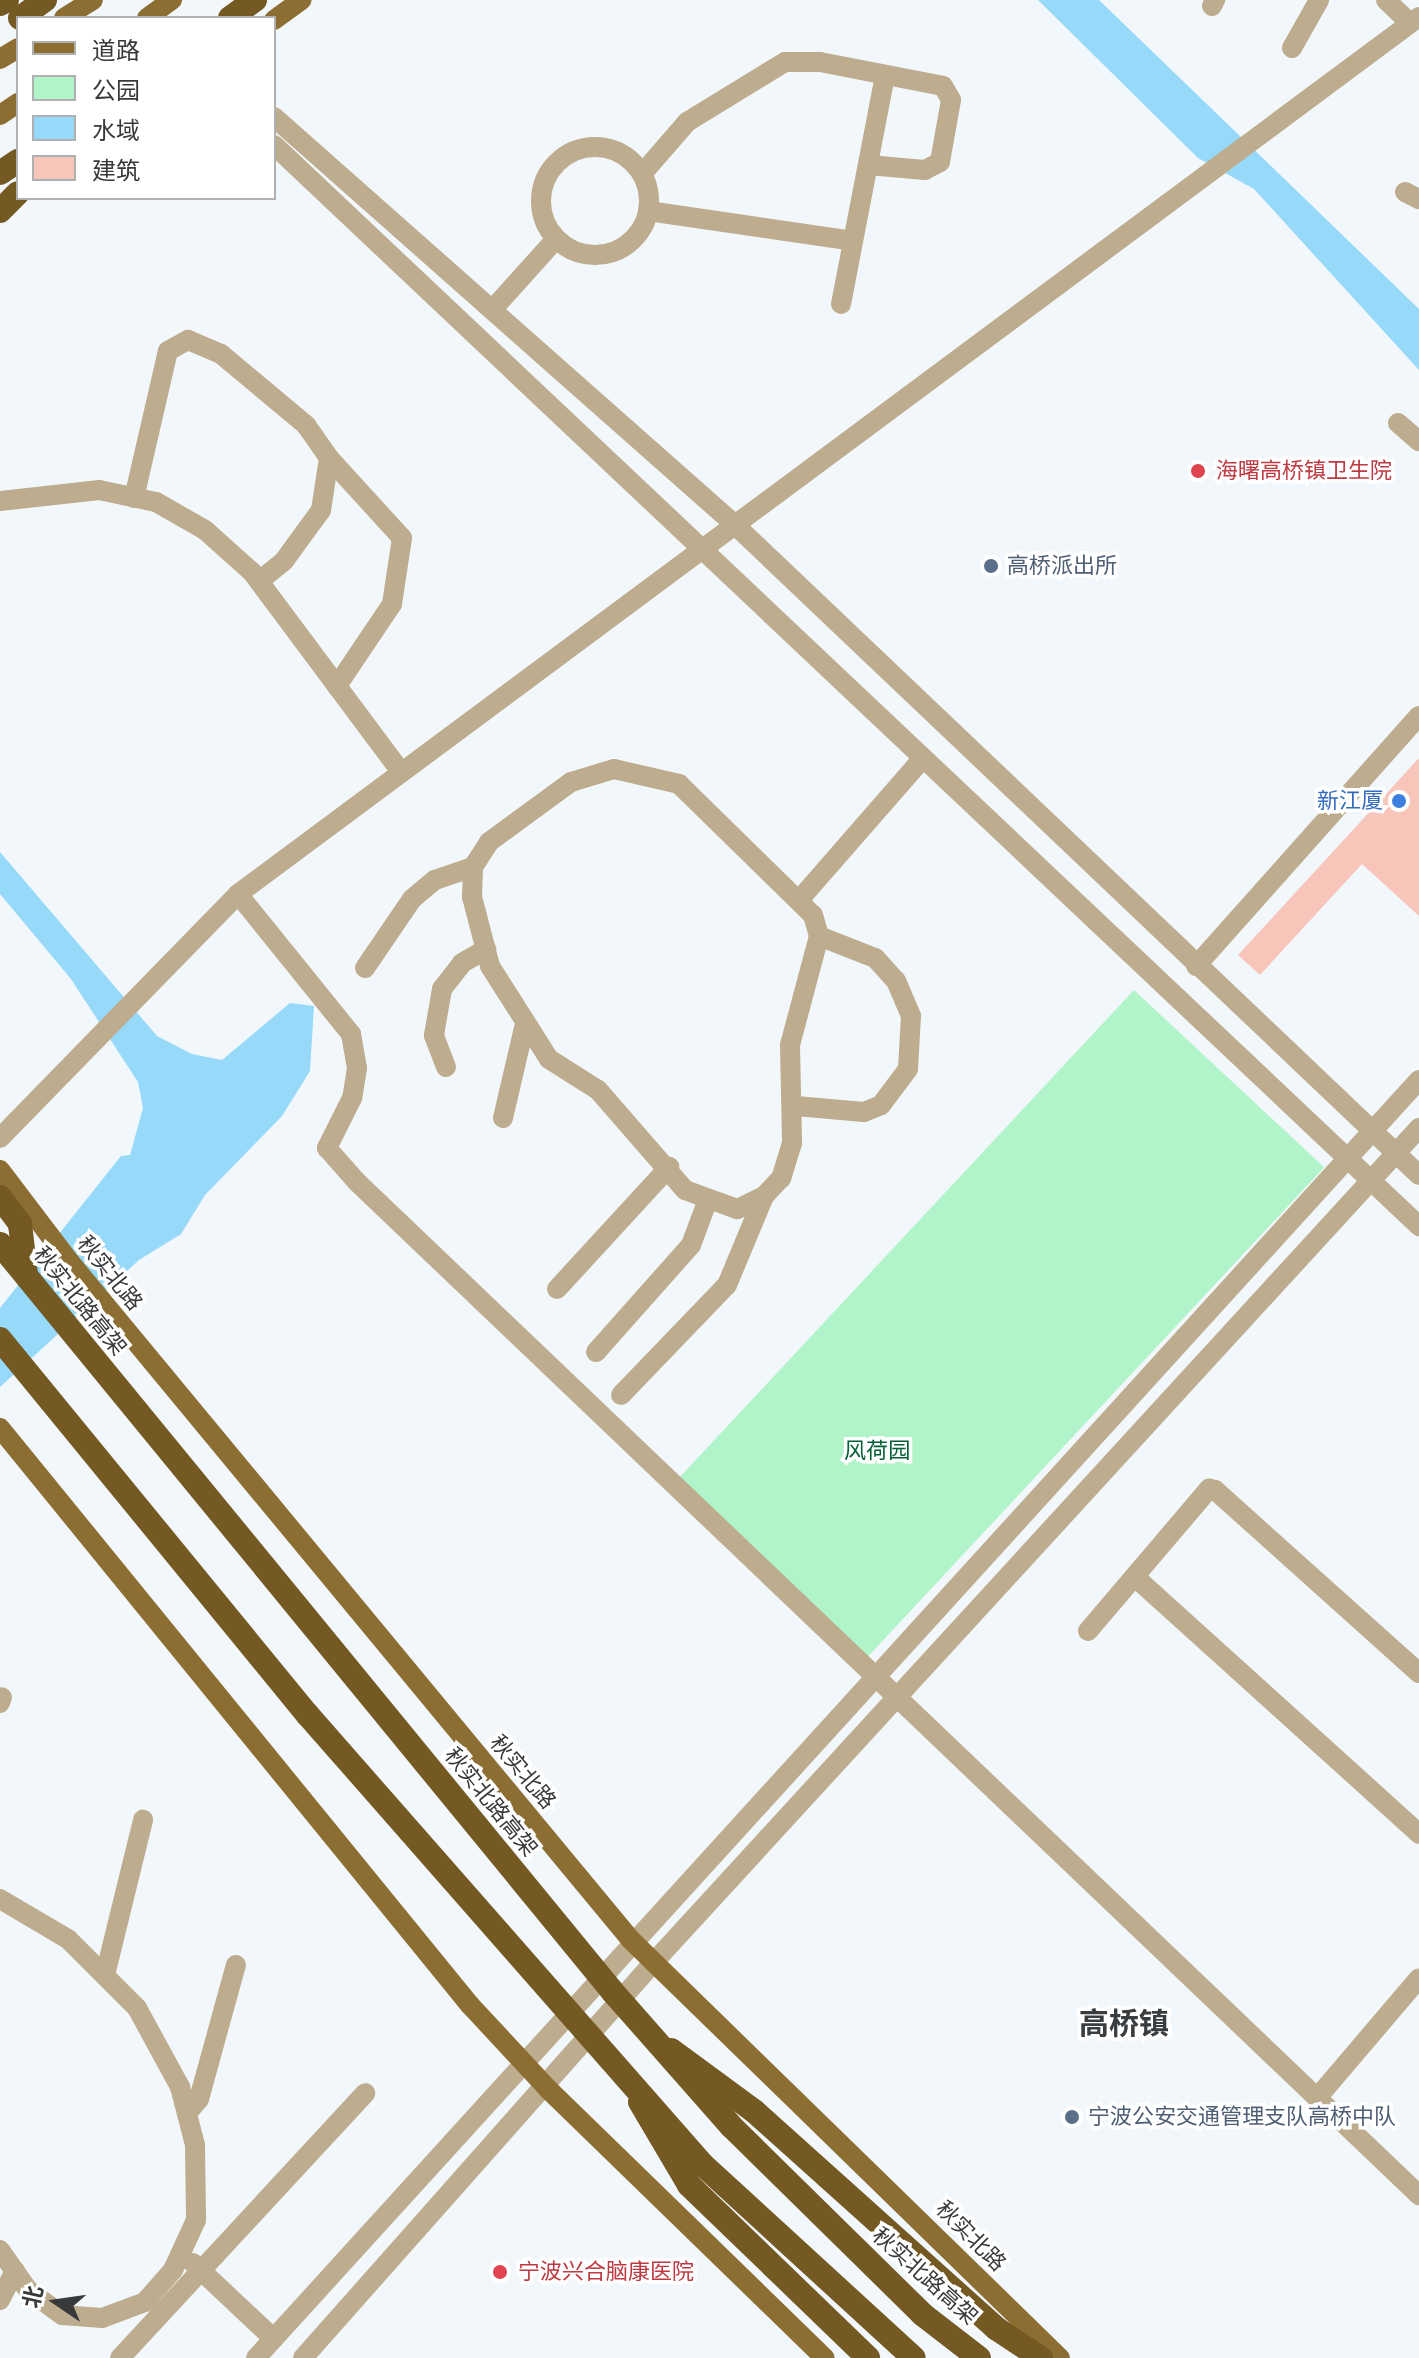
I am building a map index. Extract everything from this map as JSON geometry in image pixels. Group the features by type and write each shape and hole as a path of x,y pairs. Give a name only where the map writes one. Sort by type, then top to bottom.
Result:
{"highway":[{"path":"0,4 7,0"},
{"path":"23,16 45,0"},
{"path":"233,16 255,0"},
{"path":"0,211 16,198"},
{"path":"0,1197 20,1224 26,1275"},
{"name":"秋实北路高架","path":"0,1244 650,2035 731,2126 922,2314 979,2358"},
{"path":"0,1339 307,1714 702,2164 914,2358"},
{"path":"650,2035 754,2111 997,2329 1041,2358"},
{"path":"621,2071 689,2185 868,2358"}],"main road":[{"path":"67,16 93,0"},
{"path":"150,16 172,0"},
{"path":"276,19 302,0"},
{"name":"秋实北路","path":"0,1170 69,1261 631,1940 1060,2358"},
{"path":"0,1428 470,2005 548,2089 825,2358"}],"street":[{"path":"1292,48 1319,0"},
{"path":"0,1138 238,894 1414,20 1386,0"},
{"path":"642,174 687,122 785,62 943,86 951,100 940,162 925,170 868,165"},
{"path":"841,304 885,75"},
{"path":"276,119 734,524 1419,1175"},
{"path":"276,147 702,547 1368,1184 1419,1226"},
{"path":"587,147 612,150 642,174 648,211 637,234 605,254 578,253 556,239 543,216 542,189 563,157 587,147"},
{"path":"648,211 853,241"},
{"path":"492,310 556,239"},
{"path":"134,498 168,351 178,341 221,354 306,425 329,458 402,538 392,604 337,686"},
{"path":"1398,423 1419,441"},
{"path":"259,581 284,561 321,510 329,458"},
{"path":"0,501 99,490 134,498 205,530 259,581 401,772"},
{"path":"1196,966 1419,716"},
{"path":"800,899 923,758"},
{"path":"764,1196 737,1209 707,1202 685,1190 669,1167 598,1090 571,1078 524,1028 486,949 472,897 473,867 489,842 538,801 614,769 679,784 800,899 819,936 875,958 896,981 911,1016 908,1069 881,1105 864,1112 796,1106"},
{"path":"365,968 412,899 435,880 473,867"},
{"path":"238,894 351,1034 357,1068 352,1098 327,1148 876,1683 1419,2195"},
{"path":"621,1395 727,1285 764,1196 781,1178 796,1106 790,1045 819,936"},
{"path":"446,1067 434,1035 442,989 462,963 486,949"},
{"path":"503,1118 524,1028"},
{"path":"256,2358 631,1940 876,1683 1419,1080"},
{"path":"303,2358 548,2089 654,1962 898,1702 1419,1128"},
{"path":"557,1289 669,1167"},
{"path":"596,1352 691,1245 707,1202"},
{"path":"1088,1631 1209,1489 1215,1490 1419,1673"},
{"path":"1135,1577 1419,1834"},
{"path":"105,1975 143,1820"},
{"path":"0,1899 68,1939 137,2008 180,2087 195,2145 196,2220 181,2252 145,2302 102,2318 62,2315 28,2290 0,2250"},
{"path":"187,2113 199,2099 236,1965"},
{"path":"1317,2098 1419,1978"},
{"path":"120,2358 365,2093"},
{"path":"181,2252 273,2338"},
{"path":"0,2300 15,2271"}],"green space":[{"name":"风荷园","path":"1134,990 1324,1167 867,1658 676,1481"}],"water":[{"path":"1038,0 1099,0 1419,309 1419,370 1254,189 1198,158"},
{"path":"0,852 157,1036 192,1054 222,1060 290,1003 314,1006 310,1071 282,1116 205,1195 181,1234 139,1260 0,1387 0,1308 121,1156 130,1155 143,1108 138,1082 71,979 0,894"}],"building":[{"path":"1419,758 1419,916 1362,864 1260,975 1238,955"}],"place":[{"name":"海曙高桥镇卫生院","path":"1198,471"},
{"name":"高桥派出所","path":"991,566"},
{"name":"新江厦","path":"1399,801"},
{"name":"宁波公安交通管理支队高桥中队","path":"1072,2117"},
{"name":"宁波兴合脑康医院","path":"500,2272"}],"district":[{"name":"高桥镇","path":"1124,2023"}]}
